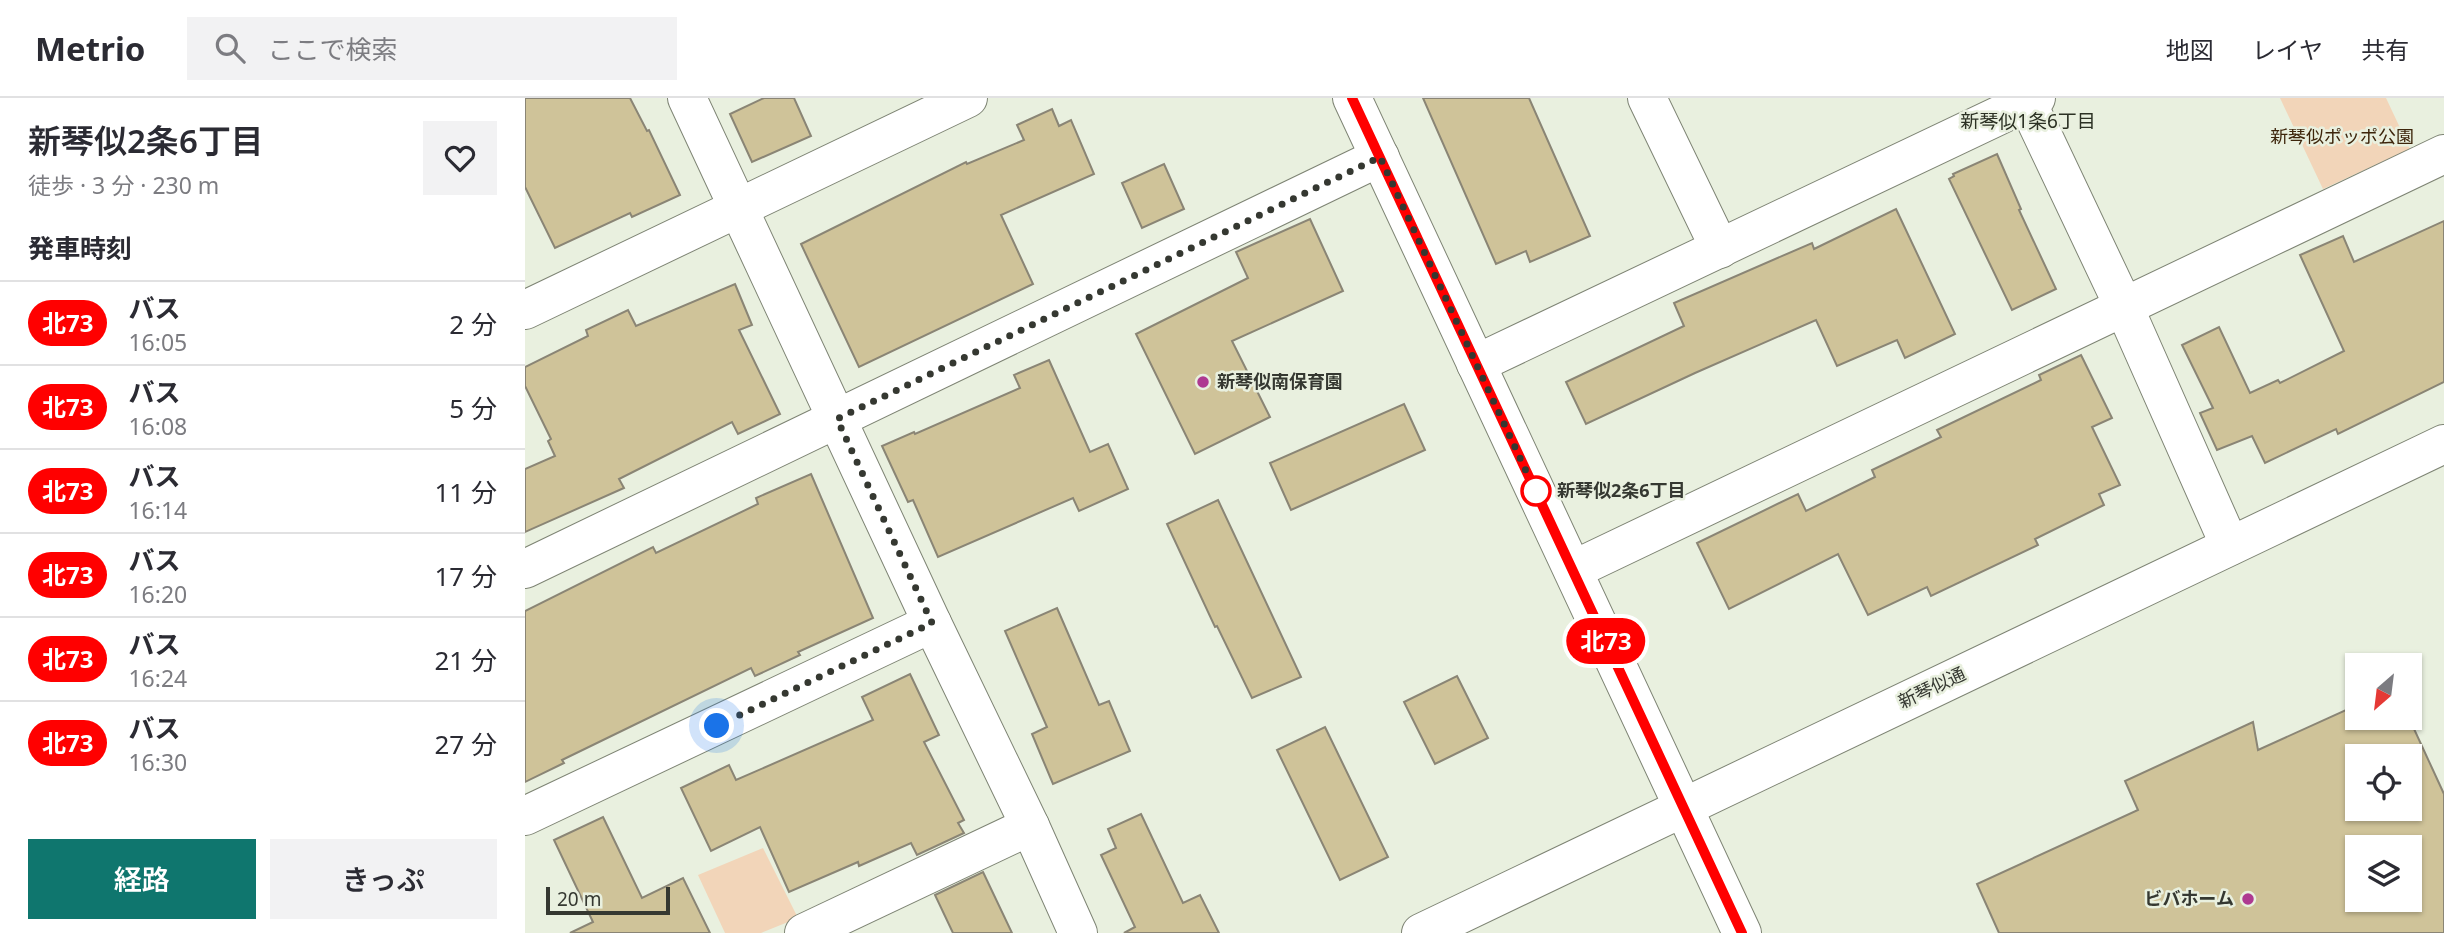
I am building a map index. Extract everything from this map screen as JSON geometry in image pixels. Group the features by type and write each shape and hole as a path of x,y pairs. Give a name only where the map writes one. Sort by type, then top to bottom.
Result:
{"street":[{"path":"687,98 1078,933"},
{"path":"525,310 968,98"},
{"path":"1352,98 1742,933"},
{"path":"1647,98 1720,249"},
{"path":"1476,364 2029,99 2230,546"},
{"path":"1573,570 2444,154"},
{"path":"525,569 1380,157"},
{"name":"新琴似通","path":"1420,933 2444,444"},
{"path":"525,816 932,623"},
{"path":"804,933 1030,826"}],"green space":[{"name":"新琴似ポッポ公園","path":"2280,98 2386,98 2410,149 2323,189"},
{"path":"763,848 798,918 761,933 725,933 698,875"}],"building":[{"path":"525,98 630,98 647,131 649,130 680,195 632,217 630,213 555,248 525,187"},
{"path":"764,98 794,98 811,136 752,162 730,114"},
{"path":"1423,98 1529,98 1590,236 1530,262 1526,251 1496,264"},
{"path":"1052,109 1059,126 1071,120 1094,174 1001,215 1033,284 859,367 801,244 966,162 967,164 1024,140 1017,125"},
{"path":"1997,154 2021,209 2019,210 2056,289 2012,310 1949,179 1953,174"},
{"path":"1164,164 1184,209 1142,228 1122,183"},
{"path":"1896,209 1955,334 1905,358 1897,340 1837,366 1816,320 1586,424 1566,382 1684,326 1674,303 1812,243 1814,249"},
{"path":"1310,219 1343,291 1232,341 1270,417 1195,454 1136,334 1248,278 1236,252"},
{"path":"2444,221 2444,382 2338,434 2336,429 2265,463 2252,436 2217,450 2200,413 2213,408 2182,345 2219,327 2250,393 2278,380 2280,383 2344,351 2300,255 2343,236 2354,262"},
{"path":"735,284 752,325 739,330 780,414 738,434 732,422 619,479 624,488 525,532 525,469 555,456 548,441 551,439 525,386 525,367 588,336 586,330 628,310 636,326"},
{"path":"2081,355 2112,418 2092,427 2120,485 2099,494 2104,505 2035,539 2038,545 1931,596 1927,587 1868,615 1838,554 1729,609 1697,543 1798,494 1806,511 1875,477 1872,470 1941,437 1937,430 2041,380 2039,375"},
{"path":"1049,360 1090,452 1108,444 1128,489 1079,511 1073,498 938,557 913,500 908,502 882,446 1020,388 1014,375"},
{"path":"1404,404 1425,450 1291,510 1270,463"},
{"path":"811,474 873,618 798,652 800,655 755,676 751,668 562,760 564,763 525,782 525,611 653,547 656,553 758,504 756,498"},
{"path":"1218,500 1301,677 1252,698 1167,524"},
{"path":"1057,608 1099,705 1109,701 1130,751 1053,784 1032,734 1047,727 1005,631"},
{"path":"910,674 939,735 924,742 964,820 958,823 964,833 917,855 911,843 859,866 858,862 789,892 760,827 711,851 681,788 729,765 736,780 873,720 862,697"},
{"path":"1457,676 1488,738 1435,764 1404,702"},
{"path":"2345,710 2345,730 2415,730 2421,744 2345,744 2345,821 2422,821 2422,746 2444,794 2444,933 1999,933 1977,884 2138,810 2125,781 2253,722 2258,750"},
{"path":"1325,727 1388,857 1340,880 1277,750"},
{"path":"1141,814 1183,903 1200,895 1219,933 1124,933 1135,927 1101,855 1116,848 1108,829"},
{"path":"603,817 642,898 683,878 710,933 570,933 593,922 554,840"},
{"path":"983,872 1012,933 953,933 935,895"}],"bus line":[{"name":"北73","path":"1352,98 1742,933"}],"place":[{"name":"新琴似南保育園","path":"1203,382"},
{"name":"新琴似2条6丁目","path":"1536,491"},
{"name":"ビバホーム","path":"2248,899"}],"district":[{"name":"新琴似1条6丁目","path":"2028,121"}],"route":[{"path":"717,726 932,623 837,419 1380,157 1540,501 1536,491"}]}
